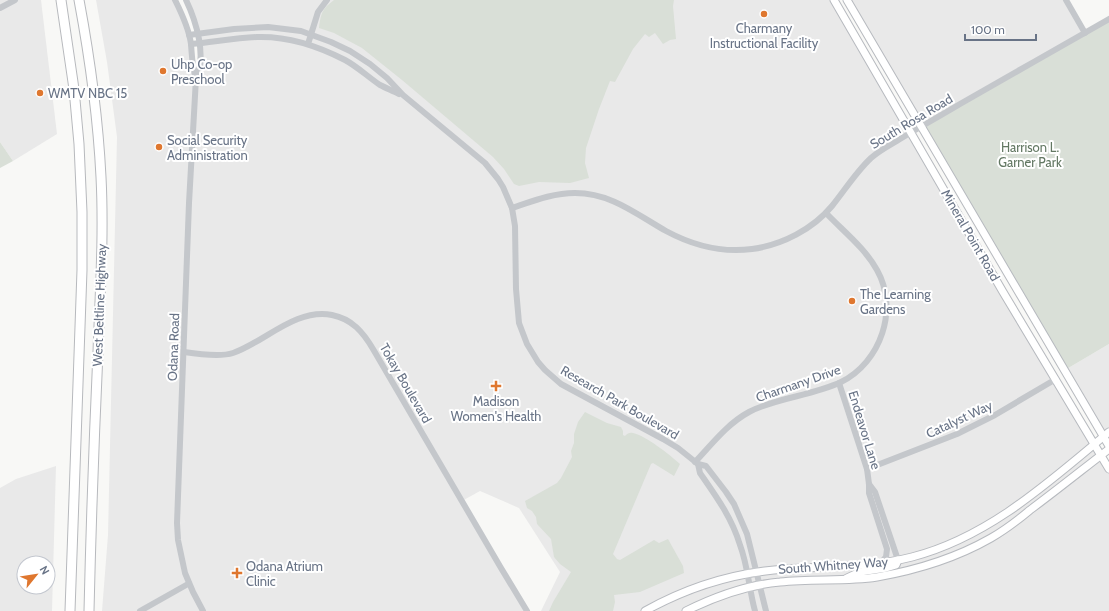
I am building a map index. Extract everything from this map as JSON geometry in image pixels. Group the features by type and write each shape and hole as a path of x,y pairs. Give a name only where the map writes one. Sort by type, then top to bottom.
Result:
{"highway":[{"name":"West Beltline Highway","path":"61,0 74,89 80,144 82,212 82,270 70,611"},
{"name":"West Beltline Highway","path":"79,0 89,56 95,106 101,175 102,209 102,268 89,611"}],"main road":[{"name":"Mineral Point Road","path":"834,0 1003,292 1109,469"},
{"name":"Mineral Point Road","path":"847,0 1106,435 1109,447"},
{"name":"South Whitney Way","path":"645,611 668,599 727,578 756,572 786,569 854,567 880,564 912,557 957,541 990,524 1022,502 1106,435"},
{"name":"South Whitney Way","path":"686,611 718,596 749,586 781,582 843,580 875,577 939,562 970,548 1005,529 1109,447"},
{"path":"843,580 860,572 896,565 898,560"}],"street":[{"path":"0,8 15,0"},
{"name":"Odana Road","path":"175,0 189,34 193,70 196,78"},
{"name":"Odana Road","path":"186,0 192,14 200,43 199,71 196,78 177,523 178,540 188,584 203,611"},
{"path":"308,44 318,12 327,0"},
{"path":"1066,0 1084,33"},
{"name":"South Rosa Road","path":"512,208 547,196 577,193 611,199 666,231 689,242 712,248 737,250 760,248 786,239 808,227 826,213 858,172 880,151 1109,19"},
{"name":"Research Park Boulevard","path":"189,34 234,28 286,28 311,34 331,42 360,57 387,78 402,95 485,163 498,178 512,208 516,238 516,289 519,318 527,344 538,362 561,384 663,439 697,463 706,466 734,504 747,534 766,611"},
{"name":"Research Park Boulevard","path":"191,44 263,37 284,39 308,44 327,51 354,65 381,85 402,95"},
{"name":"Charmany Drive","path":"697,463 727,428 748,412 768,404 839,382 849,377 862,367 882,335 885,326 886,305 883,285 872,263 826,213"},
{"name":"Tokay Boulevard","path":"184,352 209,354 232,353 304,317 322,314 340,317 353,324 365,336 373,349 527,611"},
{"name":"Catalyst Way","path":"867,469 958,434 995,415 1056,380"},
{"name":"Endeavor Lane","path":"839,382 867,469 869,493 887,549 886,556 880,564"},
{"path":"697,463 700,473 729,518 736,534 741,547 755,611"},
{"name":"Endeavor Lane","path":"869,484 875,492 898,560"},
{"path":"140,611 188,584"}],"shaded area":[{"path":"0,0 41,0 57,134 13,161 0,142"},
{"path":"96,0 175,0 186,25 195,77 200,50 186,0 834,0 1109,469 1109,611 541,611 560,572 519,508 480,491 462,501 527,611 102,611 108,535 117,137 107,62"},
{"path":"847,0 1066,0 1085,33 921,126"},
{"path":"1109,344 1109,432 1104,437 1065,370"},
{"path":"56,466 54,555 16,555 16,595 52,595 52,611 0,611 0,488 16,479"}],"green space":[{"path":"334,0 674,0 673,6 676,39 670,40 663,44 655,33 649,37 645,34 633,49 615,82 610,81 586,148 585,163 589,178 570,183 539,182 519,186 514,184 504,169 493,157 362,48 334,33 319,28 320,19 323,12"},
{"name":"Harrison L. Garner Park","path":"1109,19 1109,344 1065,370 922,126"},
{"path":"0,142 13,161 0,168"},
{"path":"585,412 607,423 621,427 623,435 625,436 628,433 632,433 651,441 680,464 674,476 653,463 651,464 613,554 620,560 654,540 659,543 668,539 683,566 684,573 640,592 614,595 615,602 613,611 549,611 571,572 560,564 554,557 551,539 537,524 536,517 532,511 527,508 525,501 557,483 561,478 572,457 571,451 578,422"}],"place":[{"name":"Charmany Instructional Facility","path":"764,14"},
{"name":"Uhp Co-op Preschool","path":"163,71"},
{"name":"WMTV NBC 15","path":"40,93"},
{"name":"Social Security Administration","path":"159,147"},
{"name":"The Learning Gardens","path":"852,301"},
{"name":"Madison Women's Health","path":"496,386"},
{"name":"Odana Atrium Clinic","path":"237,573"}]}
